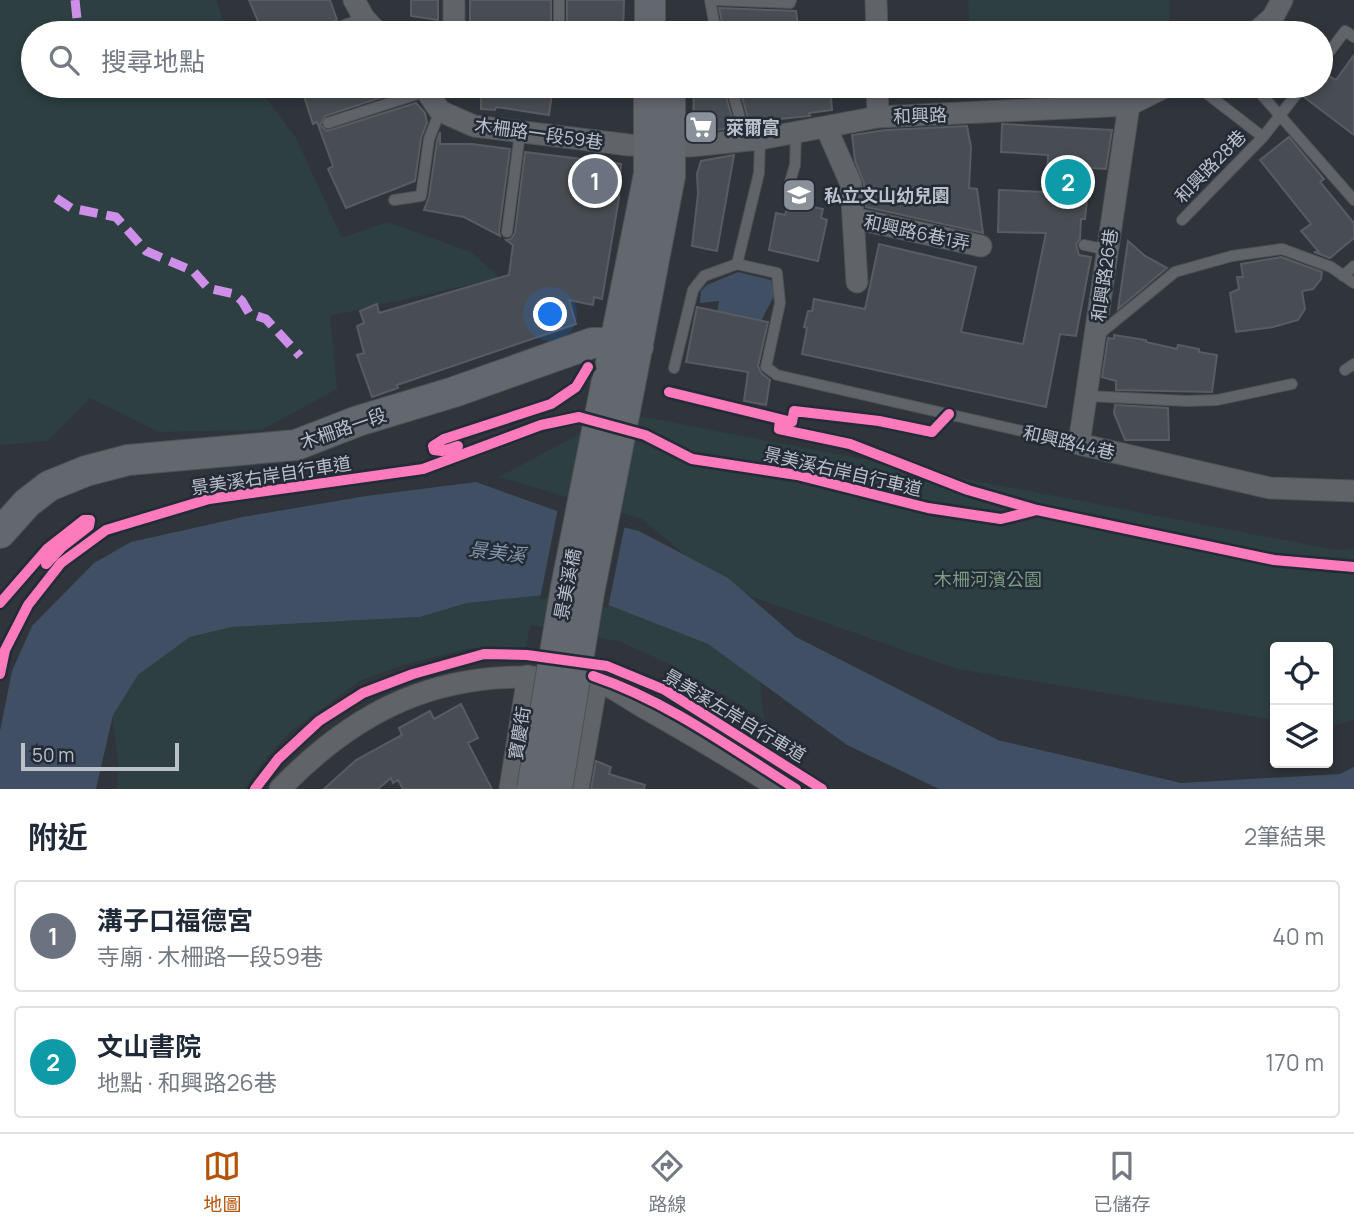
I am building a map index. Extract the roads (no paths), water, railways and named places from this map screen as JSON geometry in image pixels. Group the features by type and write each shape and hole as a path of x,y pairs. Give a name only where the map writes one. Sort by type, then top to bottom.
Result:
{"main road":[{"path":"650,0 650,21"},
{"path":"670,0 670,21"},
{"path":"651,98 660,145"},
{"path":"619,383 649,174 660,145 668,98"},
{"name":"木柵路一段","path":"0,533 27,503 49,486 86,471 128,460 296,445 358,421 454,392 592,343 626,345"},
{"name":"景美溪橋","path":"531,789 566,587 619,383"},
{"name":"景美溪橋","path":"557,789 619,383"}],"street":[{"path":"454,0 454,21"},
{"path":"876,0 877,21"},
{"path":"1268,21 1282,0"},
{"path":"431,98 440,111"},
{"path":"877,98 878,117"},
{"name":"和興路","path":"660,145 690,146 753,140 878,117 1129,105 1143,98"},
{"name":"和興路26巷","path":"1079,444 1129,105"},
{"name":"木柵路一段59巷","path":"440,111 474,126 520,133 660,145"},
{"path":"826,127 851,184 857,282"},
{"name":"和興路6巷1弄","path":"853,218 981,246"},
{"name":"和興路44巷","path":"1079,444 1269,488 1354,491"},
{"path":"280,789 307,761 343,732 384,708 454,684 528,676 597,681 717,749 779,789"},
{"name":"寶慶街","path":"510,789 528,676"},
{"path":"579,789 597,681"}],"lane":[{"path":"559,0 559,21"},
{"path":"710,0 714,21"},
{"path":"716,0 790,3 791,0"},
{"path":"1333,46 1345,31 1354,37"},
{"path":"328,123 399,98"},
{"path":"674,368 693,290 704,276 737,264 759,173 753,140 736,98"},
{"name":"和興路28巷","path":"1213,98 1263,137"},
{"path":"1265,98 1354,200"},
{"name":"和興路28巷","path":"1182,220 1263,137 1293,98"},
{"path":"394,200 421,196 429,139 440,111"},
{"path":"507,232 520,133"},
{"path":"790,182 796,133"},
{"path":"1084,245 1108,250"},
{"path":"1095,337 1175,272 1232,256 1282,249 1331,267 1354,283"},
{"name":"和興路44巷","path":"737,264 777,273 780,303 766,367 777,375 1079,444"},
{"path":"1343,276 1354,266"},
{"path":"1087,396 1217,400 1292,384"}],"water":[{"path":"738,272 771,280 775,294 761,321 717,312 719,301 700,303 701,291 707,285"},
{"name":"景美溪","path":"476,482 557,511 639,531 728,578 796,637 998,740 1181,783 1340,774 1354,767 1354,789 939,789 847,745 708,644 575,592 467,603 420,617 232,627 190,637 138,675 113,715 96,789 0,789 0,731 12,671 32,626 94,563 131,542 243,517 366,496"}],"place":[{"name":"萊爾富","path":"701,127"},
{"name":"溝子口福德宮","path":"595,181"},
{"name":"文山書院","path":"1068,182"},
{"name":"私立文山幼兒園","path":"799,195"}],"park label":[{"name":"木柵河濱公園","path":"988,579"}]}
